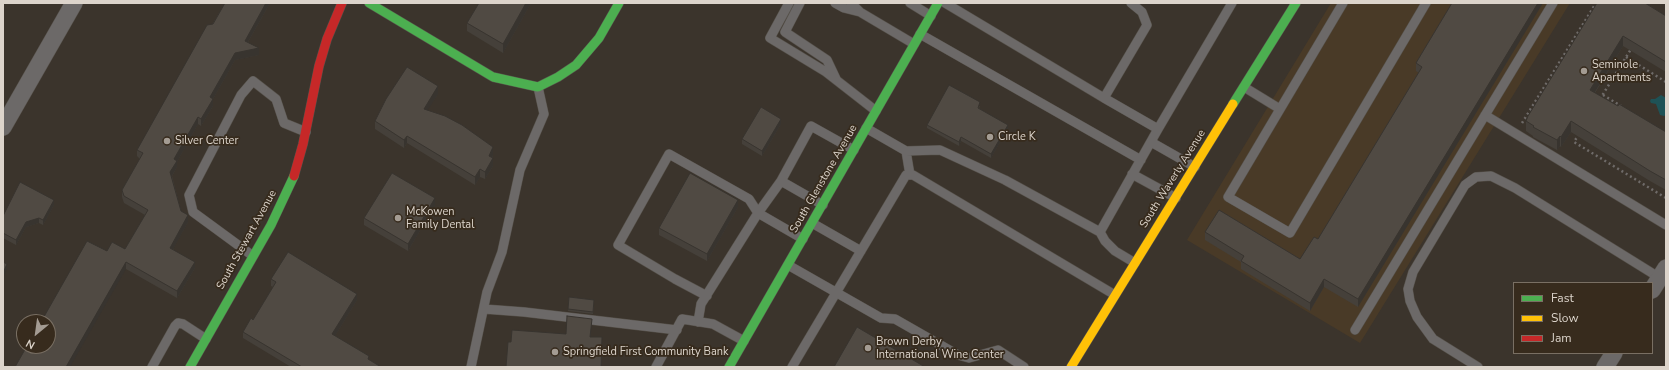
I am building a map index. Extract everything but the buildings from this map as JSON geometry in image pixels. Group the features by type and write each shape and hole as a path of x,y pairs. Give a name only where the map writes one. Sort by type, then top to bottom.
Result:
{"street":[{"path":"3,127 74,3"},
{"name":"South Stewart Avenue","path":"190,367 285,197 297,168 325,46 342,3"},
{"path":"369,3 493,76 538,87 558,77 576,65 599,38 619,3"},
{"name":"South Glenstone Avenue","path":"729,367 938,3"},
{"name":"South Waverly Avenue","path":"1071,367 1296,3"},
{"path":"1605,367 1613,354"}],"lane":[{"path":"789,3 770,38 826,72 876,111"},
{"path":"800,3 785,32 827,60 837,81"},
{"path":"835,3 844,8 860,12"},
{"path":"851,3 860,12 914,44"},
{"path":"910,3 931,16"},
{"path":"945,3 1158,129"},
{"path":"1104,98 1147,26 1142,12 1131,3"},
{"path":"1343,3 1228,197 1290,233 1426,3"},
{"path":"1355,330 1553,3"},
{"path":"1100,232 1231,4"},
{"path":"920,34 1141,160"},
{"path":"253,256 193,212 189,195 241,94 253,81 276,99 284,123 306,132"},
{"path":"471,367 488,292 502,252 520,170 544,114 538,87"},
{"path":"1244,87 1280,109"},
{"path":"1485,115 1666,225"},
{"path":"698,322 702,304 758,213 781,181 811,126 854,150"},
{"path":"866,128 906,151 940,150 1005,180 1100,232 1105,241 1115,251 1135,263"},
{"path":"1151,142 1195,167"},
{"path":"906,151 910,175"},
{"path":"707,296 618,245 669,154 749,199 758,213 803,239"},
{"path":"1132,174 1176,198"},
{"path":"792,367 906,175 913,175 1115,295"},
{"path":"1478,367 1433,339 1417,317 1410,301 1408,289 1414,272 1465,185 1476,177 1491,176 1515,188 1659,279"},
{"path":"781,181 823,205"},
{"path":"812,223 860,251"},
{"path":"788,265 881,318 895,319 958,355 969,358 998,350 1024,367"},
{"path":"484,309 524,312 677,330"},
{"path":"656,367 682,319 713,324 744,341"},
{"path":"152,367 178,323 183,324 206,339"}],"path":[{"path":"1515,133 1596,3"},
{"path":"1599,102 1634,44"},
{"path":"1626,57 1666,82"},
{"path":"1603,95 1622,106"},
{"path":"1582,128 1574,142 1666,198"}],"shaded area":[{"path":"1331,3 1570,3 1360,343 1187,240"}],"water":[{"path":"1661,95 1666,98 1666,115 1664,116 1660,115 1656,104 1651,103 1650,101 1651,99 1655,99"}],"traffic: fast":[{"path":"369,3 493,77 538,87 558,77 576,65 599,38 619,3"},
{"path":"729,367 938,3"},
{"path":"1233,104 1296,3"},
{"path":"190,367 271,225 294,176"}],"traffic: slow":[{"path":"1071,367 1233,104"}],"traffic: jam":[{"path":"294,176 303,144 319,66 327,39 342,3"}],"place":[{"name":"Seminole Apartments","path":"1584,71"},
{"name":"Circle K","path":"990,137"},
{"name":"Silver Center","path":"167,141"},
{"name":"McKowen Family Dental","path":"398,218"},
{"name":"Brown Derby International Wine Center","path":"868,348"},
{"name":"Springfield First Community Bank","path":"555,352"}]}
